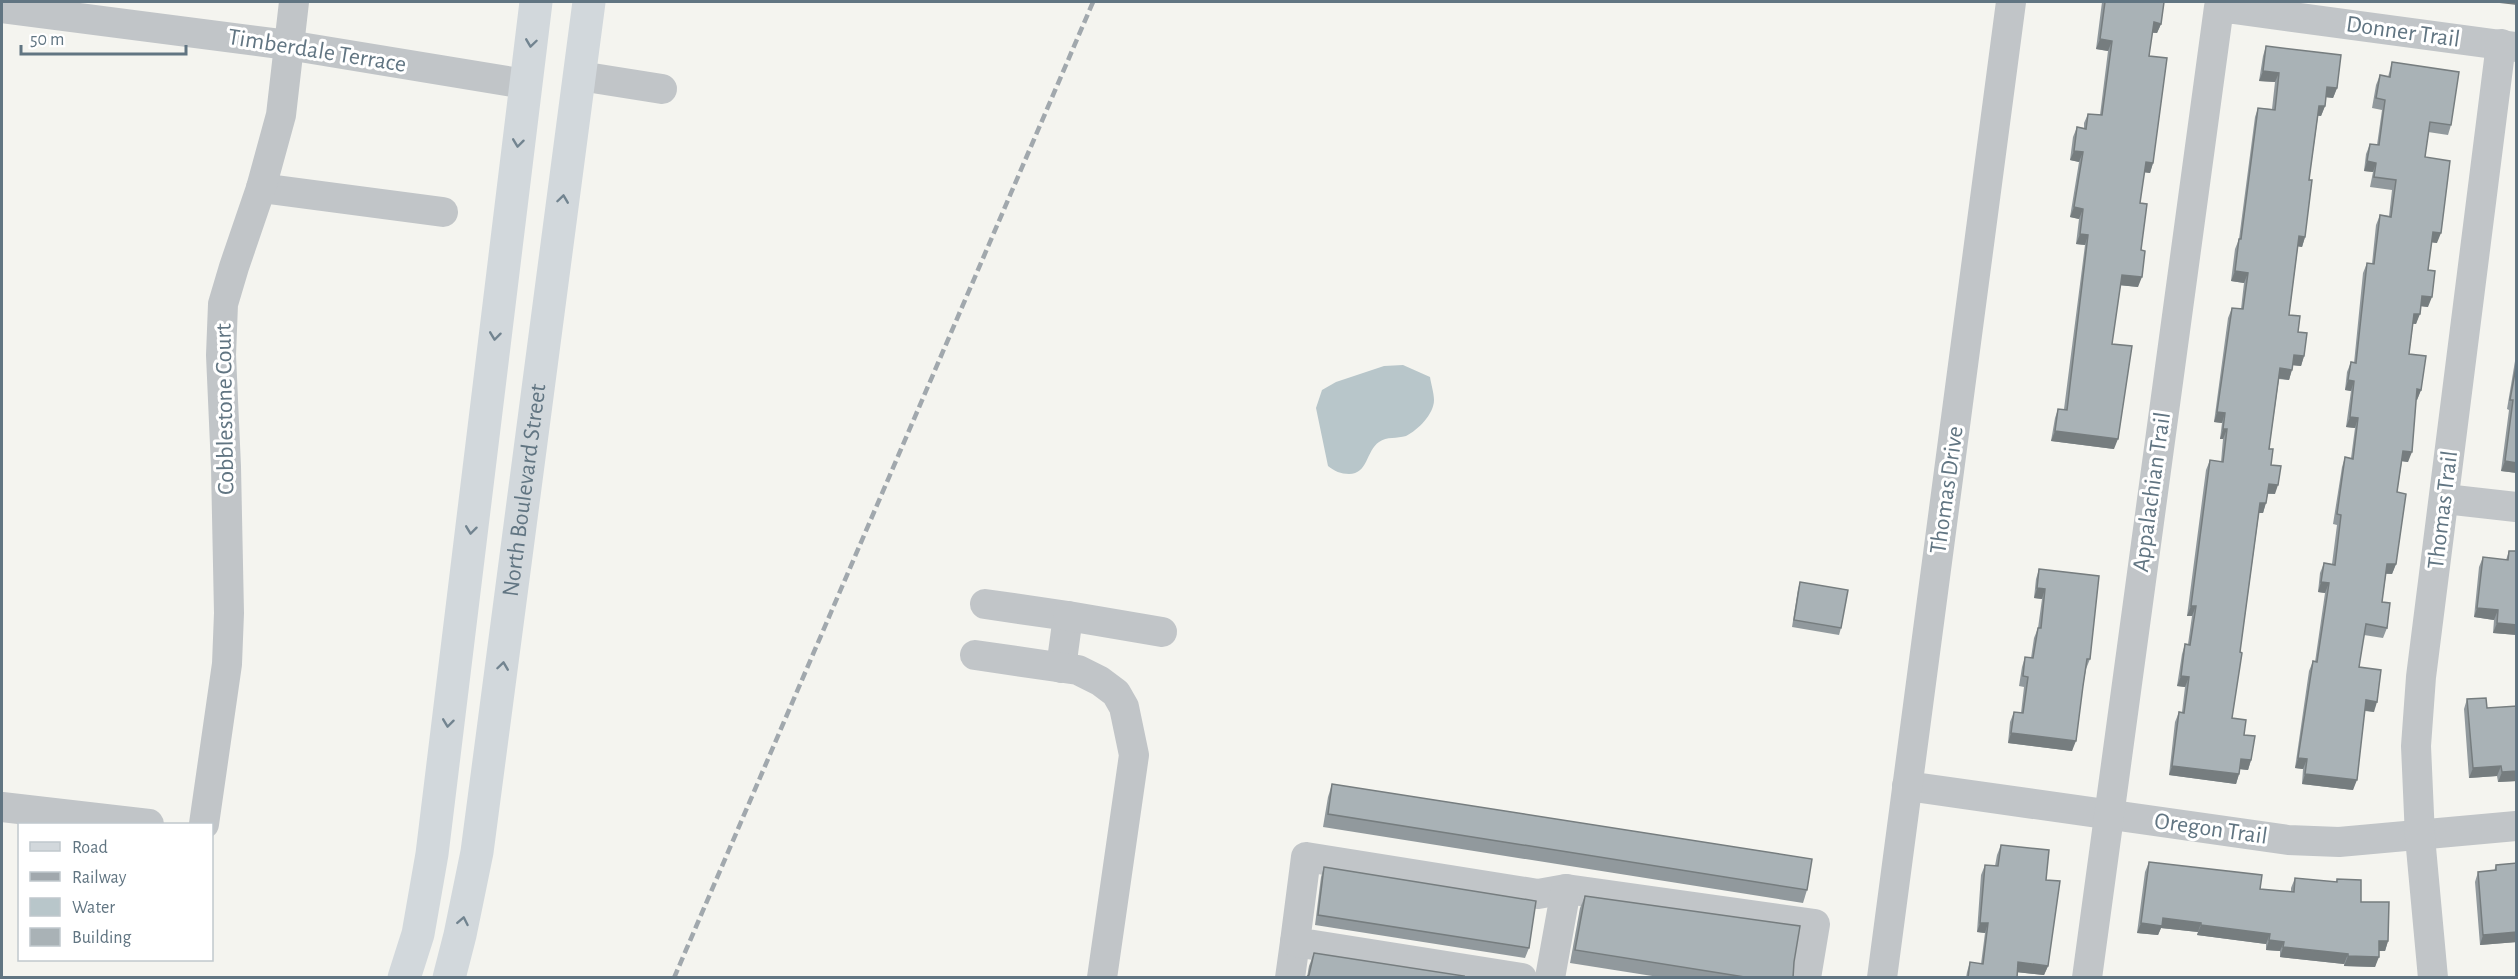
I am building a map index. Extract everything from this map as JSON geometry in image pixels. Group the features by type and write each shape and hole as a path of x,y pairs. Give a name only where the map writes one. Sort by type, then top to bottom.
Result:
{"main road":[{"name":"North Boulevard Street","path":"404,978 418,934 432,854 536,2"},
{"name":"North Boulevard Street","path":"448,978 460,935 477,852 589,2"},
{"path":"525,84 580,76"}],"street":[{"name":"Cobblestone Court","path":"204,823 227,664 229,613 221,356 223,304 261,188 281,115 294,2"},
{"name":"Thomas Drive","path":"1882,978 2011,2"},
{"name":"Donner Trail","path":"2219,7 2509,46"},
{"name":"Appalachian Trail","path":"2086,978 2219,7"},
{"name":"Timberdale Terrace","path":"2,8 288,45 525,84"},
{"name":"Thomas Trail","path":"2433,978 2420,837 2416,746 2421,677 2509,46"},
{"path":"580,76 662,89"},
{"path":"261,188 443,212"},
{"path":"2445,499 2517,507"},
{"path":"985,604 1162,632"},
{"path":"1061,668 1068,616"},
{"path":"975,655 1078,670 1101,681 1116,693 1124,707 1134,755 1102,978"},
{"name":"Oregon Trail","path":"1907,786 2288,840 2339,842 2420,837 2517,826"},
{"path":"2,807 133,823"},
{"path":"1290,978 1306,857 1539,894 1566,889 1815,924 1806,978"},
{"path":"1550,978 1566,889"},
{"path":"1295,942 1522,978"}],"water":[{"path":"1403,365 1430,377 1434,400 1428,416 1420,426 1406,436 1379,442 1360,470 1355,473 1338,472 1330,468 1316,408 1322,390 1336,382 1384,366"}],"building":[{"path":"2105,2 2164,2 2161,24 2154,22 2149,56 2167,58 2153,163 2146,162 2140,203 2147,204 2141,250 2145,251 2142,277 2122,275 2112,344 2132,346 2118,439 2055,431 2058,409 2067,410 2088,235 2080,234 2083,209 2074,207 2083,152 2074,151 2077,127 2086,129 2088,114 2102,115 2112,41 2100,39"},
{"path":"2266,46 2341,55 2337,88 2327,87 2325,106 2319,106 2309,180 2312,180 2305,237 2299,236 2289,315 2300,316 2298,332 2307,333 2304,356 2294,355 2292,370 2280,368 2269,449 2273,449 2271,465 2281,466 2278,485 2269,484 2266,503 2260,503 2232,718 2246,720 2244,735 2255,736 2251,760 2241,759 2239,774 2172,766 2179,712 2184,713 2189,677 2181,676 2185,644 2190,645 2196,606 2191,606 2210,460 2223,462 2227,429 2223,429 2225,413 2217,412 2232,308 2243,309 2248,273 2235,271 2258,108 2275,110 2279,73 2263,71"},
{"path":"2392,62 2459,72 2451,125 2430,122 2425,157 2450,161 2441,233 2433,232 2428,270 2435,271 2432,297 2422,296 2420,314 2414,314 2409,354 2426,356 2421,390 2417,389 2412,452 2403,451 2397,492 2406,494 2396,564 2387,564 2382,602 2390,603 2387,628 2366,624 2359,667 2381,670 2377,702 2366,700 2357,780 2305,774 2307,759 2298,758 2313,661 2317,662 2329,583 2321,582 2324,563 2335,565 2341,515 2337,514 2345,457 2353,459 2358,418 2350,417 2354,381 2348,380 2351,362 2356,363 2367,263 2374,264 2380,215 2391,217 2396,180 2374,177 2376,163 2367,161 2370,144 2379,145 2385,100 2376,98 2380,75 2390,77"},
{"path":"2517,361 2517,463 2505,461 2513,400 2510,400"},
{"path":"2509,551 2517,551 2517,625 2497,623 2498,610 2477,608 2483,557 2508,560"},
{"path":"2039,569 2099,576 2090,659 2087,659 2076,741 2011,733 2014,712 2023,713 2028,677 2023,676 2025,657 2033,658 2038,628 2041,628 2045,589 2037,588"},
{"path":"1800,582 1848,590 1841,628 1794,620"},
{"path":"2486,698 2487,708 2517,706 2517,771 2502,772 2501,766 2473,768 2467,699"},
{"path":"1332,784 1812,859 1807,890 1328,814"},
{"path":"2001,845 2049,850 2046,880 2060,881 2048,966 2018,962 2017,978 1968,978 1970,962 1983,964 1988,923 1980,923 1985,865 1998,866"},
{"path":"2149,862 2262,875 2260,889 2294,892 2295,878 2337,882 2337,879 2361,880 2361,902 2389,902 2388,941 2379,941 2379,957 2348,956 2348,954 2283,947 2284,942 2269,940 2270,934 2201,925 2201,923 2163,918 2162,926 2141,923"},
{"path":"2517,863 2517,932 2483,935 2478,872 2496,870 2496,865"},
{"path":"1324,867 1536,901 1529,948 1318,915"},
{"path":"1585,896 1800,926 1793,978 1751,978 1575,950"},
{"path":"1314,953 1464,976 1463,978 1305,978 1309,975"}],"railway":[{"path":"674,978 1093,2"}]}
